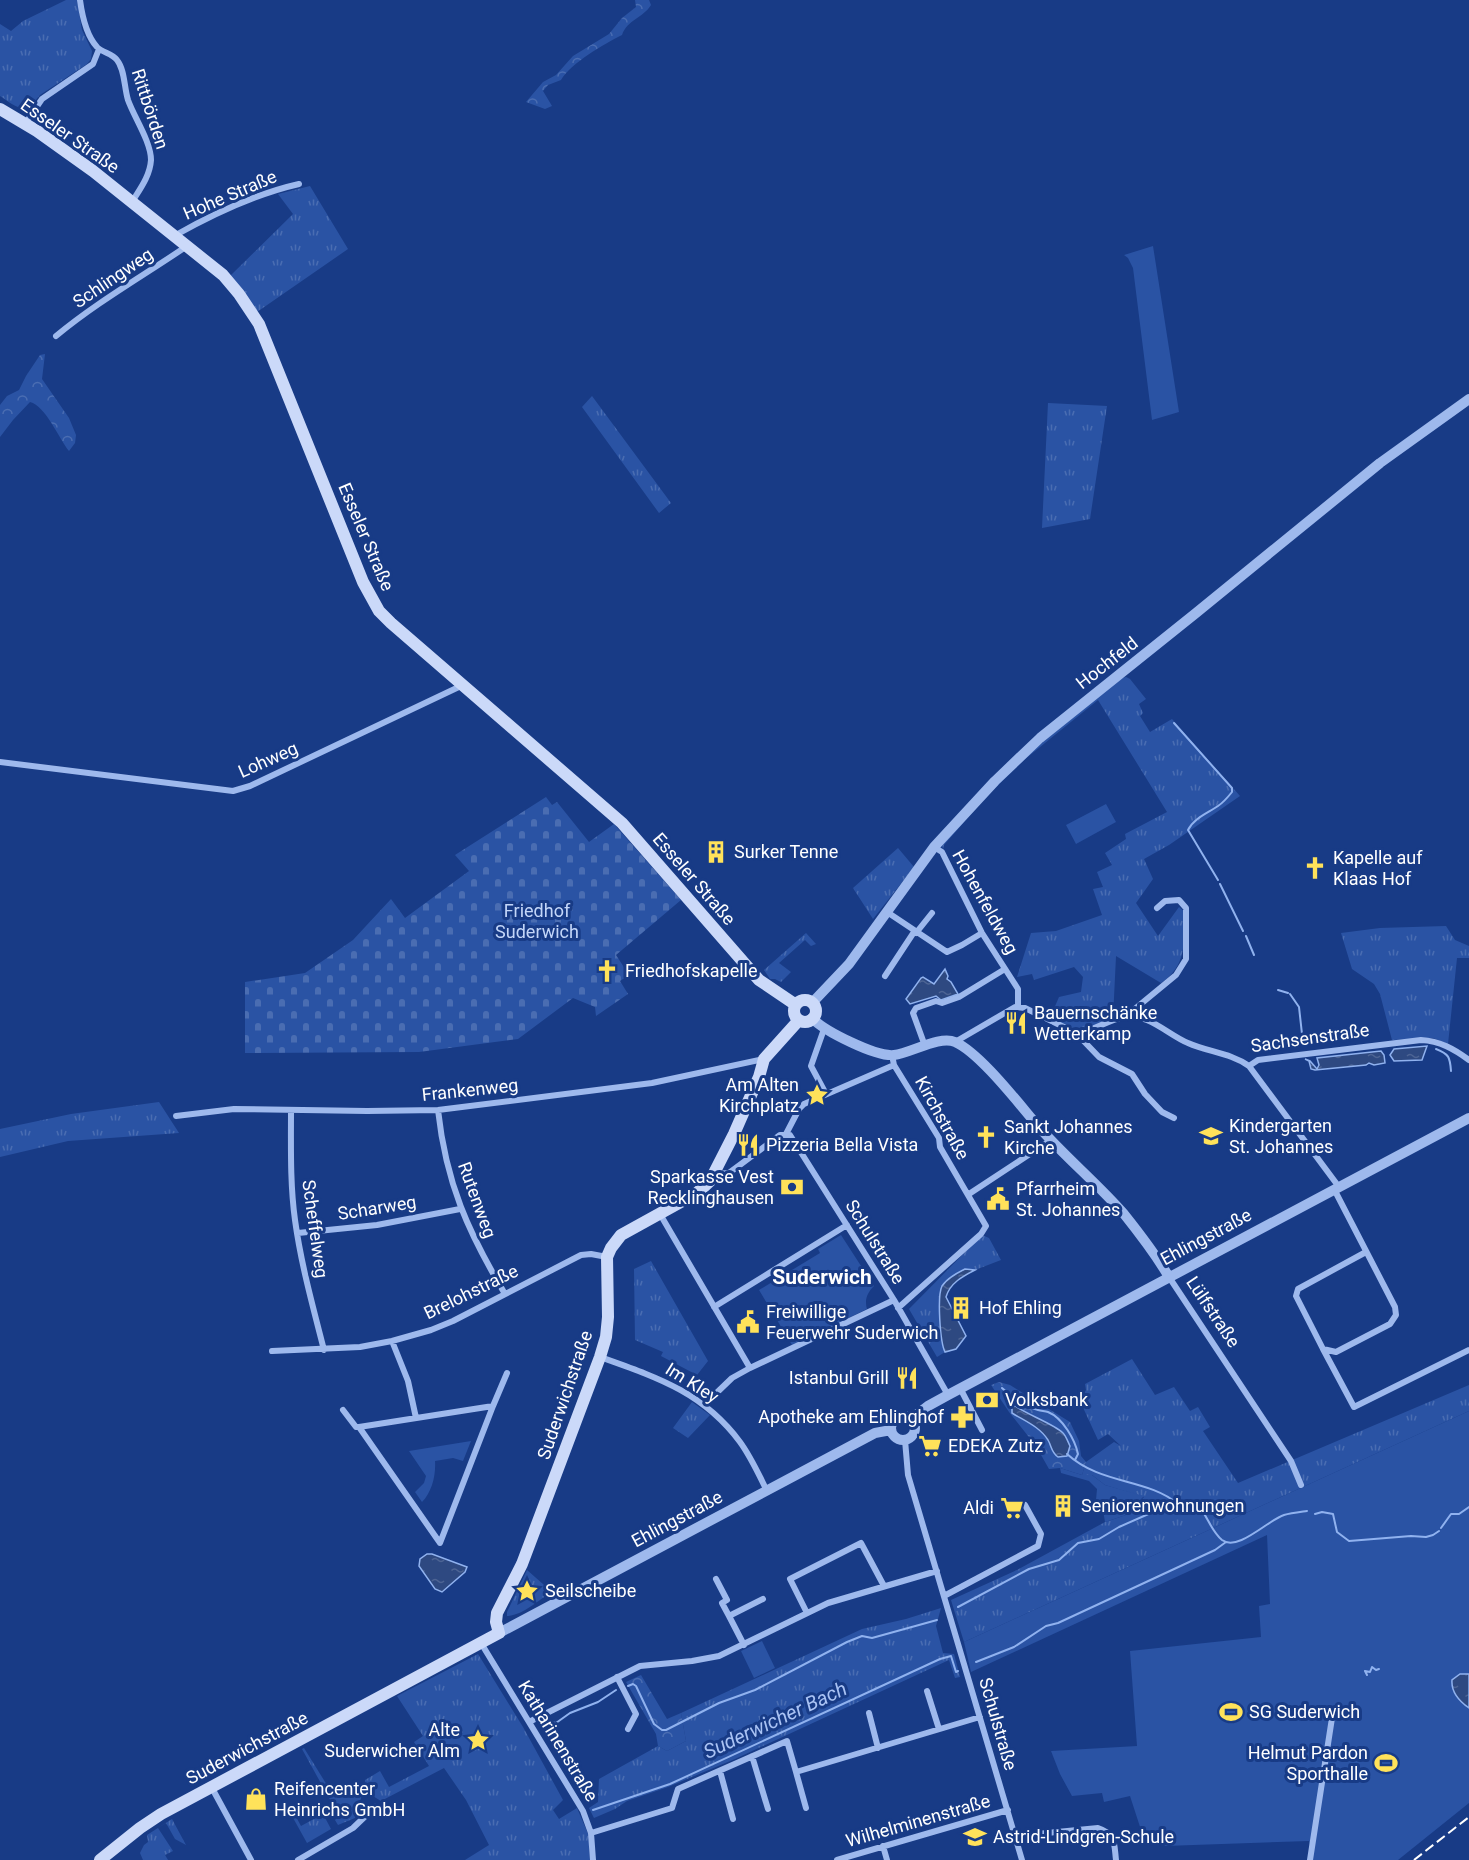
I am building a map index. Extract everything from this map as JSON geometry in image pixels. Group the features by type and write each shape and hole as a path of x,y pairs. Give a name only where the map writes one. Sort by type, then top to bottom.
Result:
{"main road":[{"name":"Esseler Straße","path":"0,109 93,171 223,275 259,324 363,582 379,611 622,823 759,980 796,1005"},
{"path":"803,1000 812,1003 815,1010 812,1018 807,1021 799,1020 794,1013 796,1005 803,1000"},
{"path":"607,1257 621,1235 697,1193 715,1174 759,1077 764,1059 799,1020"},
{"name":"Suderwichstraße","path":"499,1633 496,1622 497,1613 522,1564 606,1336 607,1257"},
{"name":"Ehlingstraße","path":"481,1643 499,1633"},
{"name":"Suderwichstraße","path":"100,1860 147,1823 481,1643"}],"street":[{"name":"Rittbörden","path":"80,0 83,18 99,49 111,54 118,61 128,99 150,151 151,164 148,175 132,202"},
{"path":"25,124 42,99 93,64 99,49"},
{"name":"Hohe Straße","path":"173,236 273,189 298,184"},
{"name":"Schlingweg","path":"56,336 86,312 187,246"},
{"name":"Hochfeld","path":"812,1003 849,963 934,847 1000,776 1049,731 1380,463 1469,399"},
{"name":"Lohweg","path":"0,762 226,791 233,790 250,786 463,685"},
{"name":"Hohenfeldweg","path":"934,847 942,852 982,933 1018,989 1018,1006"},
{"path":"1076,1033 1084,1033 1125,1017 1176,975 1185,959 1186,908 1179,900 1165,901 1157,908"},
{"path":"887,912 947,951 982,933"},
{"path":"885,976 915,932 932,913"},
{"path":"925,1046 913,1013 916,1008 936,1001 942,1003 959,997 1005,969"},
{"path":"715,1174 729,1173 780,1135 786,1134 804,1104 925,1046 946,1040 955,1042 1018,1006 1076,1033 1099,1057 1132,1074 1145,1094 1162,1112 1174,1118"},
{"name":"Sachsenstraße","path":"1125,1017 1154,1023 1185,1042 1239,1059 1249,1066 1258,1060 1421,1040 1447,1045 1469,1060"},
{"path":"812,1018 824,1029 893,1060"},
{"path":"824,1029 811,1066 826,1094"},
{"name":"Lülfstraße","path":"955,1042 966,1048 990,1071 1051,1140 1123,1213 1169,1277 1291,1461 1301,1485"},
{"name":"Frankenweg","path":"176,1116 234,1109 438,1110 652,1083 764,1059"},
{"name":"Kirchstraße","path":"893,1060 939,1138 940,1147 987,1226 981,1234 898,1308"},
{"path":"1249,1066 1337,1188 1366,1252 1395,1307 1394,1321 1336,1352 1323,1349"},
{"name":"Scheffelweg","path":"291,1110 291,1165 298,1233 309,1292 324,1350"},
{"name":"Rutenweg","path":"438,1110 441,1139 460,1209 478,1248 505,1294"},
{"name":"Ehlingstraße","path":"499,1633 875,1434 891,1430 895,1418 903,1416 911,1419 928,1406 960,1388 1469,1118"},
{"name":"Schulstraße","path":"786,1134 794,1138 894,1300 948,1395"},
{"path":"969,1194 1051,1140"},
{"name":"Scharweg","path":"298,1233 377,1225 460,1209"},
{"path":"660,1213 750,1368"},
{"path":"714,1307 847,1226"},
{"path":"1366,1252 1296,1292 1296,1296 1354,1407 1469,1350"},
{"name":"Brelohstraße","path":"272,1351 360,1347 392,1341 453,1321 581,1255 607,1257"},
{"path":"705,1404 732,1378 750,1368 894,1300"},
{"path":"392,1341 408,1381 416,1418"},
{"name":"Im Kley","path":"600,1356 676,1386 705,1404 741,1443 767,1491"},
{"path":"343,1410 356,1427 359,1427 440,1544 507,1373"},
{"path":"960,1388 982,1430"},
{"path":"359,1427 493,1406"},
{"path":"891,1430 898,1439 904,1440 913,1433 914,1426 911,1419"},
{"name":"Schulstraße","path":"904,1440 908,1475 1022,1860"},
{"path":"944,1596 1038,1546 1041,1534 1025,1505"},
{"path":"807,1613 790,1579 861,1543 884,1586"},
{"path":"529,1722 640,1666 702,1660 730,1652 828,1603 937,1571"},
{"path":"716,1579 727,1600 722,1603 744,1645"},
{"path":"729,1616 762,1599"},
{"name":"Katharinenstraße","path":"481,1643 583,1811 591,1833 593,1860"},
{"path":"618,1677 636,1714 628,1729"},
{"path":"927,1691 939,1729"},
{"path":"868,1713 878,1748"},
{"path":"796,1772 980,1717"},
{"path":"1311,1860 1332,1718"},
{"path":"591,1833 672,1808 678,1789 787,1741 806,1808"},
{"path":"752,1756 768,1809"},
{"path":"720,1771 733,1819"},
{"path":"212,1788 251,1860"},
{"path":"298,1860 353,1828 375,1807"},
{"name":"Wilhelminenstraße","path":"837,1860 1008,1810"},
{"path":"1015,1836 1098,1828 1113,1838 1116,1860"},
{"path":"883,1846 887,1860"}],"green space":[{"path":"66,0 77,0 82,30 92,51 91,59 40,95 29,108 18,107 0,96 0,24 11,31 23,21"},
{"path":"635,0 649,0 651,5 624,30 622,35 580,61 561,80 548,85 543,91 552,106 545,109 526,102 543,82 556,75 573,56 609,34 622,18 636,7"},
{"path":"310,186 348,249 257,312 229,277 293,214 278,194"},
{"path":"1153,246 1179,412 1152,420 1133,268 1124,255"},
{"path":"45,354 42,379 69,418 76,435 75,443 69,451 47,416 30,402 0,437 0,405 7,396 19,390 40,355"},
{"path":"592,396 671,503 659,513 582,407"},
{"path":"1048,403 1107,406 1090,519 1042,528"},
{"path":"1126,677 1146,699 1139,704 1143,713 1140,716 1150,732 1172,719 1240,796 1169,845 1144,859 1153,879 1136,903 1158,936 1179,907 1184,911 1183,951 1180,960 1170,976 1161,983 1116,956 1113,1018 1082,1030 1050,1018 1059,997 1081,992 1083,977 1074,967 1034,980 1032,974 1017,977 1031,933 1056,931 1102,915 1093,889 1103,887 1097,872 1112,865 1105,853 1126,839 1125,834 1167,812 1098,700 1024,760 986,797 943,849 942,846 997,779"},
{"name":"Friedhof Suderwich","path":"546,797 552,805 557,802 589,842 614,824 681,900 616,955 629,975 620,981 628,994 596,1016 595,1007 573,998 518,1039 419,1052 245,1053 245,982 305,973 353,940 391,899 405,918 469,871 455,855"},
{"path":"1106,804 1116,822 1076,844 1066,825"},
{"path":"898,848 914,867 873,919 853,888"},
{"path":"1446,926 1455,940 1469,946 1469,958 1457,958 1448,1044 1433,1038 1392,1040 1380,994 1374,984 1352,969 1341,933 1380,928"},
{"path":"806,933 816,944 811,946 805,940 779,963 791,972 781,982 770,979 764,970"},
{"path":"159,1102 179,1133 68,1141 0,1157 0,1129 71,1114"},
{"path":"841,1235 874,1286 867,1296 867,1309 792,1345 759,1290 820,1253 818,1249"},
{"path":"982,1235 989,1238 1001,1260 948,1280 940,1326 945,1352 937,1357 909,1309"},
{"path":"651,1261 708,1361 697,1375 661,1356 663,1352 635,1340 634,1269"},
{"path":"1132,1359 1155,1395 1174,1387 1190,1411 1198,1407 1210,1427 1203,1431 1238,1483 1469,1385 1469,1411 964,1642 951,1600 1017,1570 1105,1522 1126,1515 1144,1497 1105,1485 1092,1475 1082,1475 1086,1462 1114,1442 1121,1446 1108,1434 1098,1440 1080,1401 1086,1390 1085,1384"},
{"path":"999,1382 1010,1385 1070,1422 1079,1441 1081,1456 1086,1462 1082,1475 1060,1468 1049,1469 1036,1446 991,1385"},
{"path":"692,1402 710,1415 688,1438 673,1428"},
{"path":"1469,1411 1469,1803 1398,1860 1312,1860 1309,1841 1165,1846 1142,1833 1130,1796 1104,1802 1102,1793 1072,1796 1060,1774 1051,1751 1137,1746 1130,1651 1261,1637 1259,1606 1270,1604 1267,1535 971,1672 964,1642"},
{"path":"471,1441 463,1461 453,1458 435,1461 433,1483 422,1502 415,1492 424,1483 426,1476 409,1451"},
{"path":"1060,1468 1082,1475 1092,1475 1105,1485 1144,1496 1126,1515 1105,1522 1103,1510 1096,1500 1097,1489 1089,1481 1061,1473"},
{"path":"527,1570 552,1592 525,1610 507,1616 507,1612"},
{"path":"941,1608 936,1626 943,1653 954,1654 960,1677 955,1678 949,1660 735,1759 668,1787 627,1801 594,1818 589,1808 598,1802 599,1779 658,1746 667,1751 686,1741 681,1713 862,1629"},
{"path":"762,1641 775,1668 754,1678 741,1651"},
{"name":"Alte Suderwicher Alm","path":"478,1654 523,1727 563,1800 553,1810 559,1819 577,1808 589,1836 590,1860 465,1860 489,1845 466,1800 444,1768 381,1801 368,1790 365,1780 380,1771 389,1787 429,1766 414,1742 423,1736 397,1696"},
{"path":"641,1675 667,1719 681,1713 686,1741 667,1751 658,1746 656,1734 626,1682"},
{"path":"304,1748 335,1798 356,1785 362,1795 355,1818 338,1825 335,1820 339,1816 302,1749"},
{"path":"289,1804 301,1826 323,1814 331,1829 307,1843 287,1807"},
{"path":"172,1819 186,1845 175,1839 166,1823 158,1828 173,1851 165,1855 168,1860 143,1860 140,1853 148,1842 147,1835"}],"water":[{"path":"945,969 947,979 958,994 941,1000 936,996 910,1004 906,999 921,978 934,984"},
{"path":"1427,1046 1422,1060 1394,1061 1390,1055 1394,1049"},
{"path":"1381,1051 1385,1063 1374,1065 1369,1063 1315,1070 1311,1069 1309,1061 1305,1059 1310,1061 1317,1069 1319,1065 1317,1058"},
{"path":"965,1269 975,1270 954,1284 946,1297 966,1336 956,1349 945,1352 940,1319 940,1291 947,1281"},
{"path":"1015,1406 1063,1433 1070,1446 1067,1456 1058,1457 1041,1431 1012,1413 1012,1408"},
{"path":"427,1554 467,1567 465,1572 442,1592 435,1589 419,1566 420,1559"},
{"path":"1460,1674 1469,1674 1469,1708 1454,1692 1452,1680"}],"waterway":[{"path":"1174,723 1232,788 1232,792 1224,801 1197,819 1188,830 1218,880"},
{"path":"1220,884 1243,931"},
{"path":"1246,936 1254,955"},
{"path":"1278,990 1288,993"},
{"path":"1290,994 1299,1007 1303,1043"},
{"path":"1436,1049 1448,1057 1451,1071"},
{"path":"1002,1388 1033,1409 1048,1412 1059,1419 1074,1442 1078,1454 1075,1460"},
{"path":"1067,1454 1094,1471 1152,1490 1178,1504"},
{"name":"Suderwicher Bach","path":"958,1607 1029,1569 1059,1560 1078,1543 1099,1539 1161,1506 1198,1505 1218,1536 1229,1543 1244,1539 1284,1515 1307,1511"},
{"name":"Suderwicher Bach","path":"1441,1528 1451,1514 1459,1514 1469,1507"},
{"name":"Suderwicher Bach","path":"1315,1514 1322,1512 1333,1514 1337,1532 1349,1541 1426,1537 1439,1531"},
{"name":"Suderwicher Bach","path":"976,1662 1014,1647 1046,1626 1058,1623 1215,1550 1226,1542"},
{"name":"Suderwicher Bach","path":"628,1686 633,1684 636,1686 654,1724 666,1730 719,1703 755,1690 847,1642 862,1636 872,1638 937,1620"},
{"name":"Suderwicher Bach","path":"593,1810 670,1784 940,1659 951,1656 956,1672 958,1671"},
{"path":"1367,1675 1365,1671 1370,1672 1372,1667 1379,1669"},
{"name":"Suderwicher Bach","path":"548,1722 556,1723 570,1713 598,1702 616,1690"}],"railway":[{"path":"1414,1860 1469,1817"}],"place":[{"name":"Surker Tenne","path":"716,852"},
{"name":"Kapelle auf Klaas Hof","path":"1315,868"},
{"name":"Friedhofskapelle","path":"607,971"},
{"name":"Bauernschänke Wetterkamp","path":"1016,1023"},
{"name":"Am Alten Kirchplatz","path":"817,1095"},
{"name":"Kindergarten St. Johannes","path":"1211,1136"},
{"name":"Sankt Johannes Kirche","path":"986,1137"},
{"name":"Pizzeria Bella Vista","path":"748,1145"},
{"name":"Sparkasse Vest Recklinghausen","path":"792,1187"},
{"name":"Pfarrheim St. Johannes","path":"998,1199"},
{"name":"Hof Ehling","path":"961,1308"},
{"name":"Freiwillige Feuerwehr Suderwich","path":"748,1322"},
{"name":"Istanbul Grill","path":"907,1378"},
{"name":"Volksbank","path":"987,1400"},
{"name":"Apotheke am Ehlinghof","path":"962,1417"},
{"name":"EDEKA Zutz","path":"930,1446"},
{"name":"Seniorenwohnungen","path":"1063,1506"},
{"name":"Aldi","path":"1012,1508"},
{"name":"Seilscheibe","path":"527,1591"},
{"name":"SG Suderwich","path":"1231,1712"},
{"name":"Alte Suderwicher Alm","path":"478,1740"},
{"name":"Helmut Pardon Sporthalle","path":"1386,1763"},
{"name":"Reifencenter Heinrichs GmbH","path":"256,1799"},
{"name":"Astrid-Lindgren-Schule","path":"975,1837"}],"district":[{"name":"Suderwich","path":"822,1277"}]}
